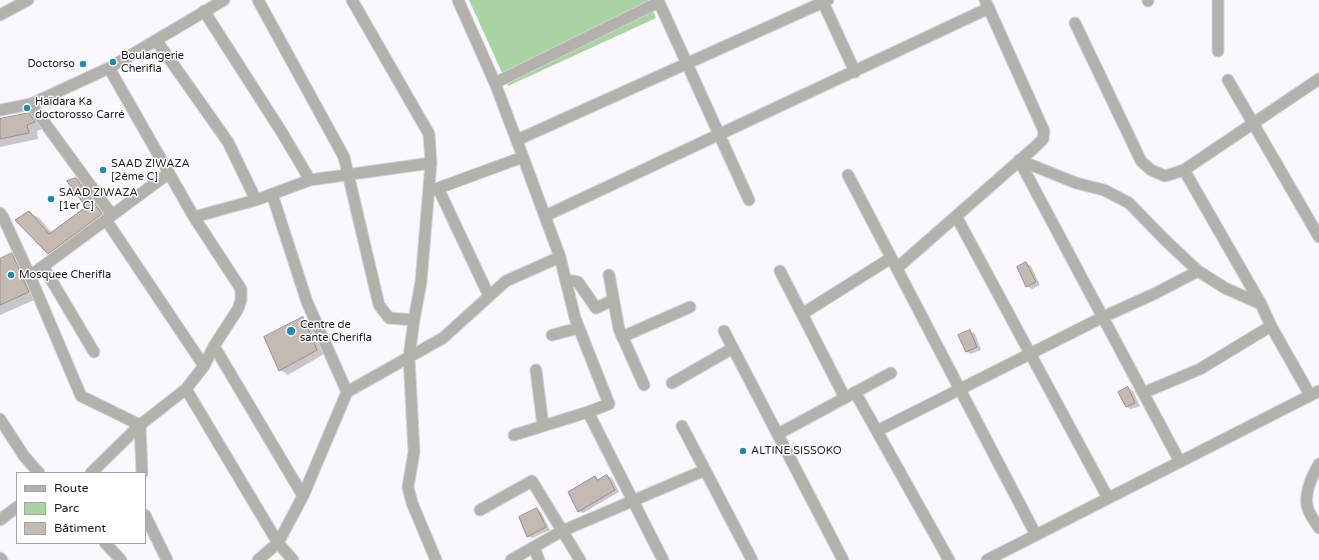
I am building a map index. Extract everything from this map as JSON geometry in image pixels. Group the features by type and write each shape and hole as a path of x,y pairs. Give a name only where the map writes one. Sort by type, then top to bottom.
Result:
{"street":[{"path":"0,15 28,0"},
{"path":"0,110 31,104 109,68 224,0"},
{"path":"258,0 344,157 379,306 389,318 414,320"},
{"path":"352,0 429,134 433,190 421,282 409,357 414,452 408,487 412,502 436,560"},
{"path":"458,0 495,84 523,157 560,256 575,318 609,404 514,435"},
{"path":"1218,0 1218,51"},
{"path":"495,84 658,1 749,200"},
{"path":"516,140 825,1 855,72"},
{"path":"545,216 855,72 987,4 1044,131 1043,139 897,268"},
{"path":"204,11 310,180"},
{"path":"1075,22 1141,161 1151,170 1165,176 1184,170 1319,79"},
{"path":"156,40 228,142 256,200"},
{"path":"92,472 140,425 186,388 204,366 214,346 238,309 241,300 241,289 194,218 109,68"},
{"path":"1228,80 1319,237"},
{"path":"31,104 109,217 204,366"},
{"path":"433,190 523,157"},
{"path":"1019,160 1076,183 1104,190 1129,203 1198,271 1225,288 1260,304"},
{"path":"1019,160 1180,462"},
{"path":"194,218 256,200 310,180 431,162"},
{"path":"987,560 1315,393 1271,326 1184,170"},
{"path":"30,276 168,173"},
{"path":"848,175 1036,535"},
{"path":"433,190 489,296"},
{"path":"272,194 307,302 347,392"},
{"path":"0,213 30,276 81,396 140,425"},
{"path":"956,216 1108,498"},
{"path":"258,560 278,543 303,496 347,392 443,338 506,281 560,256"},
{"path":"802,314 891,258"},
{"path":"43,266 94,352"},
{"path":"780,271 845,398"},
{"path":"877,431 1103,317 1156,293 1198,271"},
{"path":"609,275 618,329 644,385"},
{"path":"566,280 578,282 596,308 614,300"},
{"path":"622,337 690,307"},
{"path":"1143,393 1200,369 1271,326"},
{"path":"552,334 579,328"},
{"path":"724,331 843,560"},
{"path":"214,346 303,496"},
{"path":"672,383 733,348"},
{"path":"536,370 543,426"},
{"path":"778,434 892,373"},
{"path":"186,388 278,543 293,560"},
{"path":"856,392 949,560"},
{"path":"588,412 663,560"},
{"path":"0,419 24,456 38,472"},
{"path":"140,425 142,472"},
{"path":"682,426 752,560"},
{"path":"1319,464 1311,479 1306,501 1308,510 1319,528"},
{"path":"512,560 562,531 705,470"},
{"path":"480,510 532,481 580,560"},
{"path":"0,520 16,508"},
{"path":"146,516 168,560"},
{"path":"106,544 121,560"},
{"path":"534,548 539,560"}],"green space":[{"path":"469,0 648,0 656,18 508,86"}],"building":[{"path":"29,113 35,122 27,125 29,133 0,139 0,119"},
{"path":"76,178 102,214 48,254 15,220 29,211 49,234 86,207 67,181"},
{"name":"Mosquee Cherifla","path":"12,253 29,292 0,305 0,259"},
{"path":"1026,262 1036,282 1026,287 1017,267"},
{"path":"303,317 317,350 279,371 264,337"},
{"path":"970,330 977,347 966,352 958,335"},
{"path":"1128,387 1135,403 1126,407 1118,392"},
{"path":"607,475 615,490 578,512 568,492 595,476 597,480"},
{"path":"537,508 546,527 527,537 519,517"}],"place":[{"name":"Boulangerie Cherifla","path":"113,62"},
{"name":"Doctorso","path":"83,64"},
{"name":"Haïdara Ka doctorosso Carré","path":"27,108"},
{"name":"SAAD ZIWAZA [2ème C]","path":"103,170"},
{"name":"SAAD ZIWAZA [1er C]","path":"51,199"},
{"name":"Mosquee Cherifla","path":"11,275"},
{"name":"Centre de sante Cherifla","path":"291,331"},
{"name":"ALTINE SISSOKO","path":"743,451"}]}
